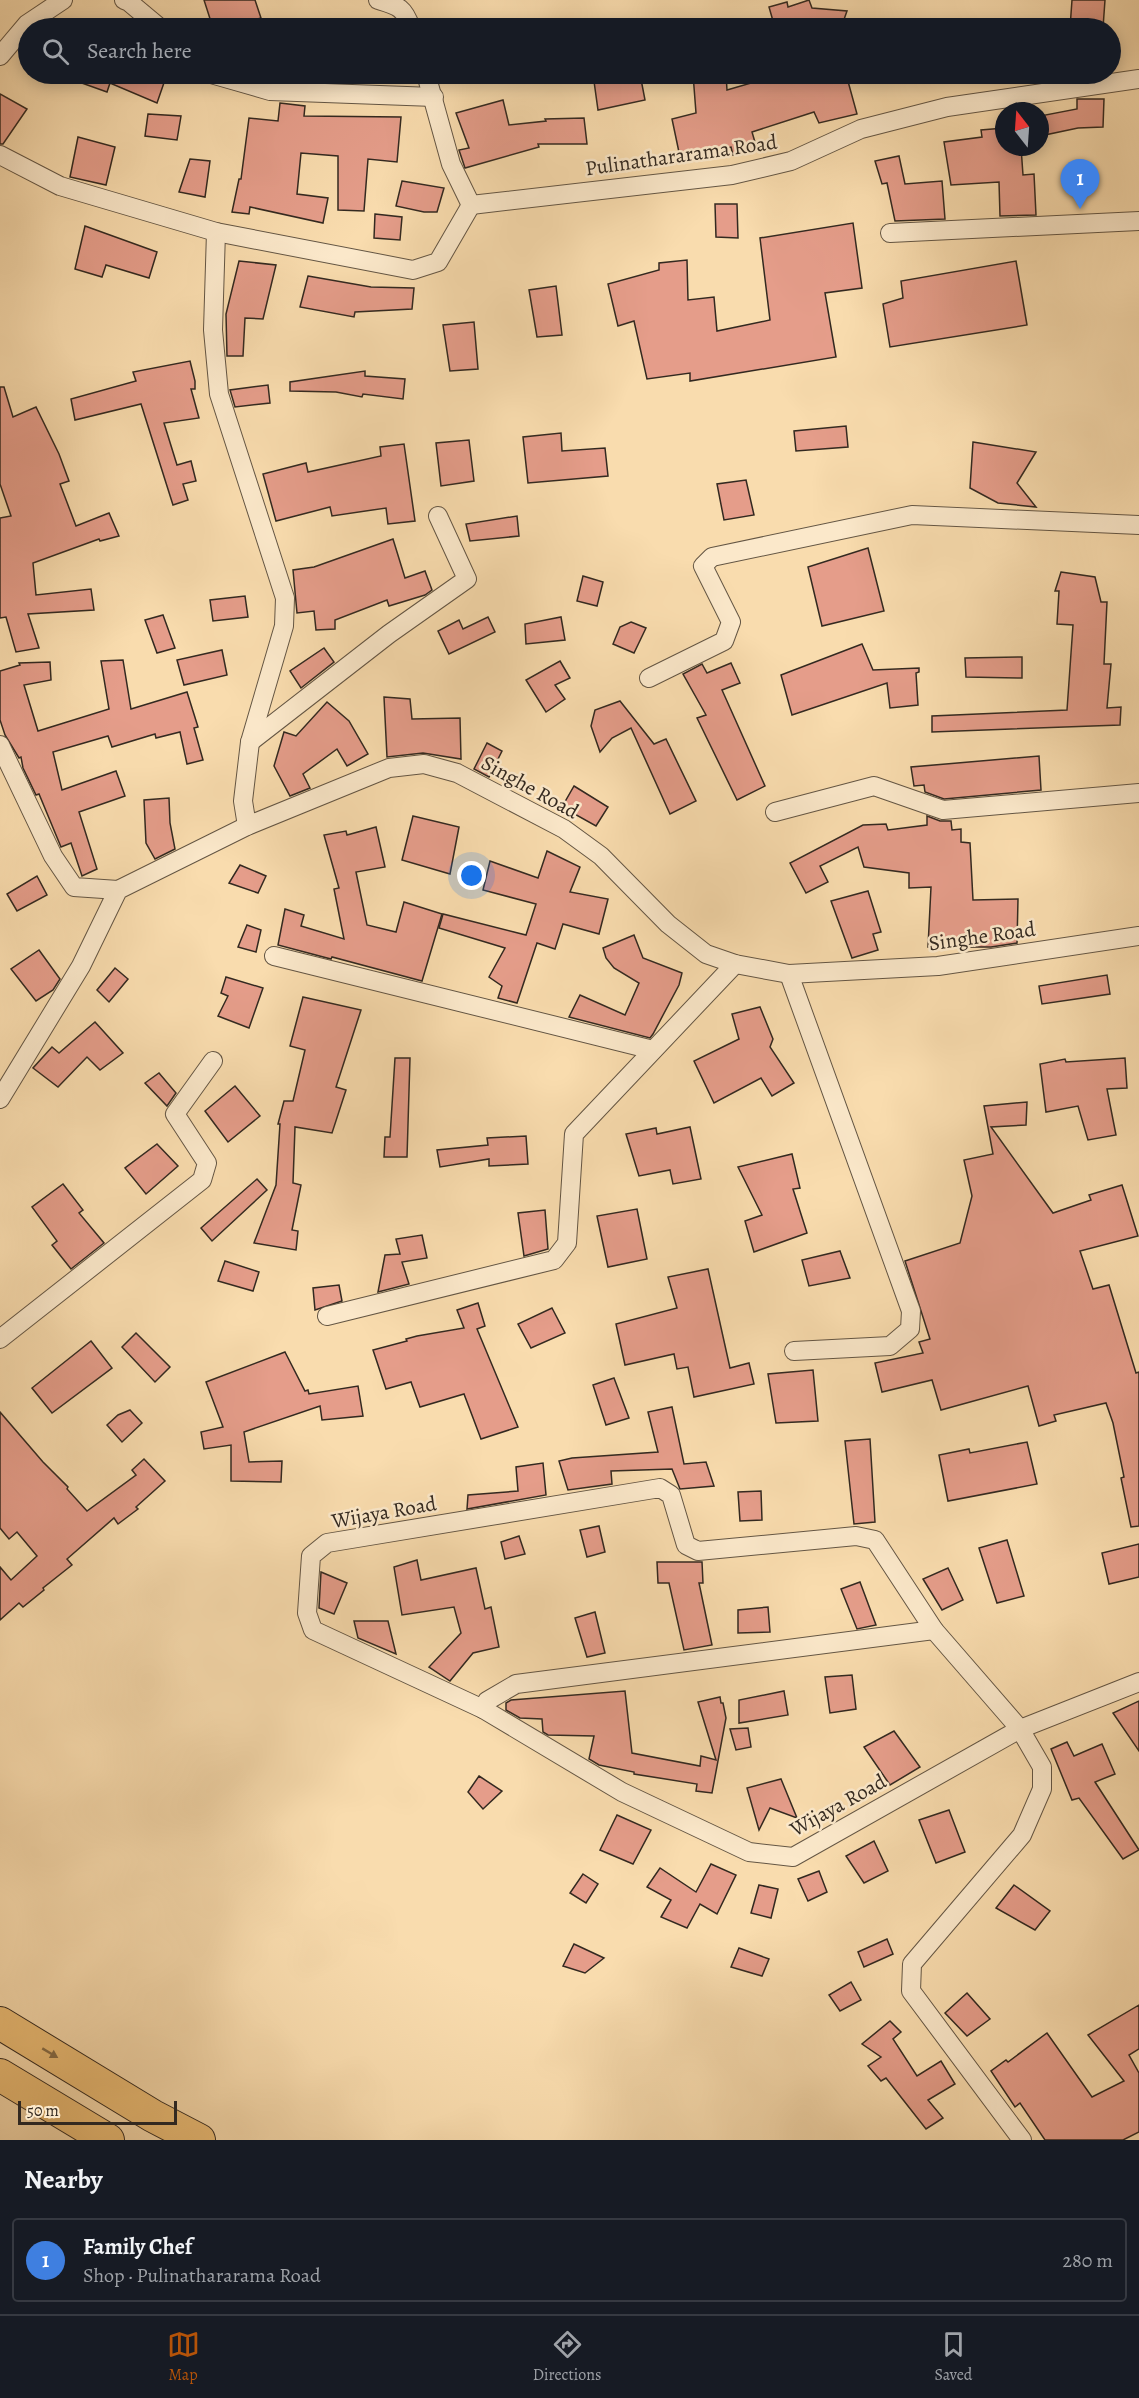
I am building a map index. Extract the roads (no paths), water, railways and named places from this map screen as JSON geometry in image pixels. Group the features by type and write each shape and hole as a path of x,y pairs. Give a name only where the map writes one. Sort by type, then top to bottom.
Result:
{"highway":[{"path":"0,2023 153,2116 198,2140"},
{"path":"0,2075 108,2140"}],"street":[{"path":"36,18 63,0"},
{"path":"124,0 148,18"},
{"path":"378,0 398,6 408,18"},
{"path":"0,56 18,35"},
{"name":"Pulinathararama Road","path":"1121,82 1139,79"},
{"path":"246,84 270,91 434,97"},
{"path":"0,155 60,186 216,232 413,270 438,262 471,205 451,164 429,84"},
{"name":"Pulinathararama Road","path":"471,205 732,174 791,161 861,129 947,107 1105,84"},
{"path":"890,233 1139,221"},
{"path":"216,232 213,330 219,394 285,598 284,626 250,742 243,801 247,826"},
{"path":"650,678 724,641 731,622 703,566 712,557 912,515 1139,525"},
{"path":"250,742 389,634 467,579 438,516"},
{"path":"0,745 53,856 74,886 118,890 81,966 2,1088"},
{"name":"Singhe Road","path":"118,890 247,826 389,768 424,764 457,773 564,829 601,856 668,924 706,954 735,964 789,974 938,966 1139,936"},
{"path":"775,812 874,786 943,810 1139,793"},
{"path":"274,956 653,1050"},
{"path":"327,1316 554,1260 567,1243 574,1134 735,964"},
{"path":"789,974 911,1311 910,1329 890,1346 794,1351"},
{"path":"0,1339 202,1180 207,1163 175,1114 213,1061"},
{"name":"Wijaya Road","path":"1020,1729 934,1630 875,1540 856,1536 698,1551 686,1545 671,1495 660,1488 327,1543 311,1556 307,1612 313,1630 483,1709 633,1797 749,1852 793,1857 1020,1729 1139,1682"},
{"path":"483,1709 487,1701 516,1684 934,1630"},
{"path":"1020,1729 1042,1767 1042,1789 1022,1835 912,1964 911,1991 1022,2140"}],"place":[{"name":"Family Chef","path":"1080,209"}]}
